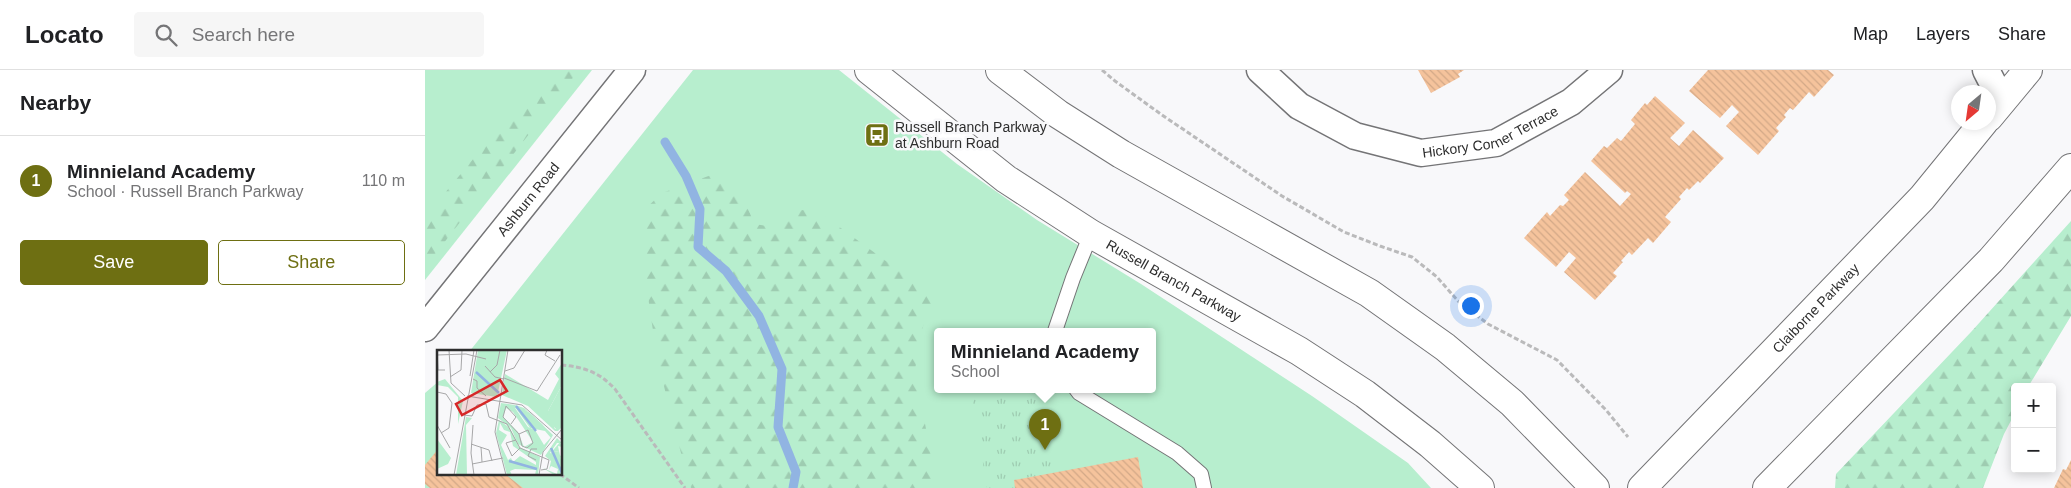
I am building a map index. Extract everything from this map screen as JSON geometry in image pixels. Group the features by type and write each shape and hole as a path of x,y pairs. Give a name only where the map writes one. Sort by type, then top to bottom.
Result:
{"main road":[{"name":"Russell Branch Parkway","path":"869,70 1006,179 1091,234 1299,351 1373,400 1430,444 1480,488"},
{"path":"999,70 1058,114 1121,154 1369,293 1445,347 1512,403 1595,488"},
{"path":"1996,108 2027,70"},
{"name":"Claiborne Parkway","path":"1642,488 1922,198 1977,130"},
{"path":"1767,488 1991,260 2071,168"}],"street":[{"name":"Ashburn Road","path":"425,328 632,70"},
{"name":"Hickory Corner Terrace","path":"1260,70 1299,106 1355,136 1421,154 1496,143 1571,102 1609,70"},
{"path":"1986,70 1989,85"}],"lane":[{"path":"1056,328 1060,312 1091,234"},
{"path":"1079,393 1177,453 1201,474 1204,488"}],"path":[{"path":"1103,70 1115,82 1282,196 1345,232 1412,257 1437,277 1458,300 1488,324 1557,360 1606,410 1628,437"},
{"path":"563,365 575,366 602,376 615,390 685,488"},
{"path":"563,476 579,488"}],"green space":[{"path":"425,70 592,70 425,280"},
{"path":"562,70 569,70 576,74 425,267 425,217 513,111 530,101"},
{"path":"693,70 839,70 957,164 1037,220 1141,284 1312,396 1408,463 1431,488 425,488 425,393 437,383 437,476 563,476 563,350 471,350"},
{"path":"714,174 740,194 754,224 767,226 788,213 808,209 823,215 890,264 930,286 933,299 921,332 915,370 937,488 691,488 672,420 651,316 646,280 644,210 662,193"},
{"path":"2071,221 2071,316 2030,383 2011,383 2011,421 1983,488 1835,488 1836,474 1971,332"},
{"path":"972,393 1046,393 1059,471 1014,480 1015,488 987,488"}],"building":[{"path":"1418,70 1464,70 1458,74 1460,77 1431,93"},
{"path":"1708,70 1828,70 1834,75 1814,97 1809,92 1793,110 1790,108 1784,115 1786,117 1776,128 1779,131 1758,155 1726,126 1739,112 1732,105 1720,118 1689,91"},
{"path":"1655,96 1685,123 1670,138 1679,146 1693,130 1724,158 1700,183 1698,181 1689,190 1687,188 1679,197 1681,199 1665,217 1671,222 1653,243 1648,238 1632,255 1629,252 1613,273 1617,276 1595,300 1564,272 1576,258 1569,252 1556,267 1524,238 1547,212 1550,216 1560,205 1563,206 1569,200 1564,195 1585,172 1620,206 1631,194 1627,191 1625,193 1591,161 1604,146 1607,148 1617,138 1621,141 1635,124 1631,120 1645,103 1647,105"},
{"path":"437,450 437,476 508,476 523,488 430,488 425,484 425,465"},
{"path":"1138,457 1143,488 1015,488 1014,480"},
{"path":"2071,460 2071,488 2054,488 2063,469 2066,470"}],"waterway":[{"path":"665,142 686,176 700,209 698,247 726,271 759,316 782,369 778,427 796,472 793,488"}],"place":[{"name":"Russell Branch Parkway at Ashburn Road","path":"877,135"},
{"name":"Minnieland Academy","path":"1045,450"}]}
